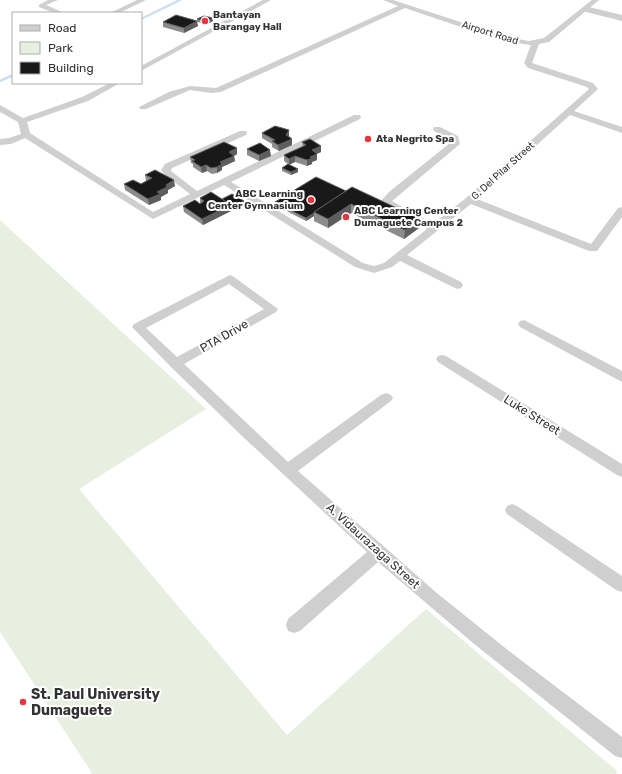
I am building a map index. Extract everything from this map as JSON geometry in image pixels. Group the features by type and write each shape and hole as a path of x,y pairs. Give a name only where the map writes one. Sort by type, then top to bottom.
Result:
{"street":[{"path":"54,0 41,6 58,12"},
{"path":"142,68 268,0"},
{"name":"Airport Road","path":"386,0 505,39 522,43 535,43 549,37 596,0"},
{"path":"115,12 139,1"},
{"path":"143,107 189,88 197,88 212,92 218,90 404,6"},
{"path":"586,9 622,18"},
{"name":"G. Del Pilar Street","path":"224,182 366,268 374,270 381,268 400,256 470,200 594,88 531,66 528,63 528,60 534,51 535,43"},
{"path":"0,108 22,121 85,99 114,84"},
{"path":"569,112 622,130"},
{"path":"22,121 23,129 26,135 153,216 357,117"},
{"path":"434,229 388,204 386,201 392,194 455,144 455,138 437,129"},
{"path":"197,195 168,173 166,170 168,166 243,133"},
{"path":"0,142 11,141 26,135"},
{"path":"470,200 593,249 622,210"},
{"path":"400,256 457,285"},
{"name":"PTA Drive","path":"138,327 230,279 272,309 176,364"},
{"path":"524,324 622,377"},
{"name":"A. Vidaurazaga Street","path":"138,327 288,470 378,552 490,647 622,749"},
{"name":"Luke Street","path":"442,359 622,471"},
{"path":"288,470 386,398"},
{"path":"512,510 622,585"},
{"path":"294,625 378,552"}],"green space":[{"path":"0,220 206,409 79,489 287,735 426,609 617,771 616,774 90,774 92,773 0,632"}],"building":[{"path":"176,15 197,21 184,28 163,22"},
{"path":"204,16 213,18 206,22 197,19"},
{"path":"275,126 289,130 286,135 292,139 278,145 272,141 275,140 262,133"},
{"path":"310,139 321,146 312,150 317,154 310,157 313,158 307,160 295,156 289,159 284,155 306,145 302,142"},
{"path":"224,142 237,148 229,152 234,156 220,162 222,164 217,167 211,168 206,165 201,167 192,161 195,160 190,157"},
{"path":"260,143 270,150 259,155 247,149"},
{"path":"288,164 298,169 291,172 282,168"},
{"path":"155,170 174,180 166,185 167,187 157,192 160,194 148,199 124,184 133,180 141,184 152,178 145,175"},
{"name":"ABC Learning Center Gymnasium","path":"316,177 346,191 306,218 275,202"},
{"path":"352,187 420,219 405,230 351,204 328,219 314,212"},
{"path":"211,192 231,205 202,219 183,206 195,200 200,204 204,201 200,198"},
{"path":"232,194 244,201 234,207 222,199"}],"waterway":[{"path":"142,19 180,0"},
{"path":"0,81 12,75"}],"place":[{"name":"Bantayan Barangay Hall","path":"205,21"},
{"name":"Ata Negrito Spa","path":"368,139"},
{"name":"ABC Learning Center Gymnasium","path":"311,200"},
{"name":"ABC Learning Center Dumaguete Campus 2","path":"346,217"},
{"name":"St. Paul University Dumaguete","path":"23,702"}]}
